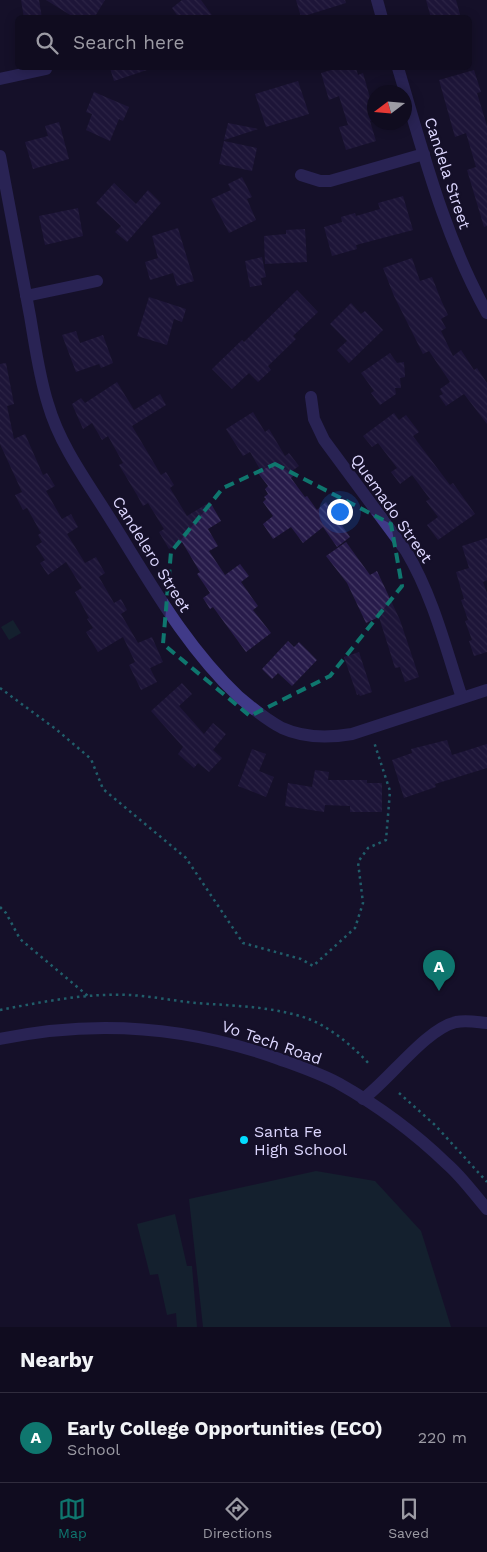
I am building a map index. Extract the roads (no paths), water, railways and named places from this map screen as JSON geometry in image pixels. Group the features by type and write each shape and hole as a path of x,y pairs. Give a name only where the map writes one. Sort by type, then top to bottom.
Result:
{"street":[{"path":"377,0 381,15"},
{"path":"0,79 41,70"},
{"name":"Candela Street","path":"399,70 448,230 487,312"},
{"path":"301,174 320,181 330,181 424,154"},
{"name":"Candelero Street","path":"0,156 43,385 48,406 58,431 171,615 198,653 219,677 250,706 282,728 299,734 335,737 352,734 487,690"},
{"path":"26,296 97,281"},
{"name":"Quemado Street","path":"311,397 314,419 324,440 414,564 429,597 462,698"},
{"path":"363,1099 441,1027 466,1020 487,1024"},
{"name":"Vo Tech Road","path":"0,1039 48,1030 96,1028 165,1031 213,1038 297,1065 336,1082 396,1121 448,1164 487,1209"}],"place":[{"name":"Early College Opportunities (ECO)","path":"439,991"},
{"name":"Santa Fe High School","path":"244,1140"}]}
